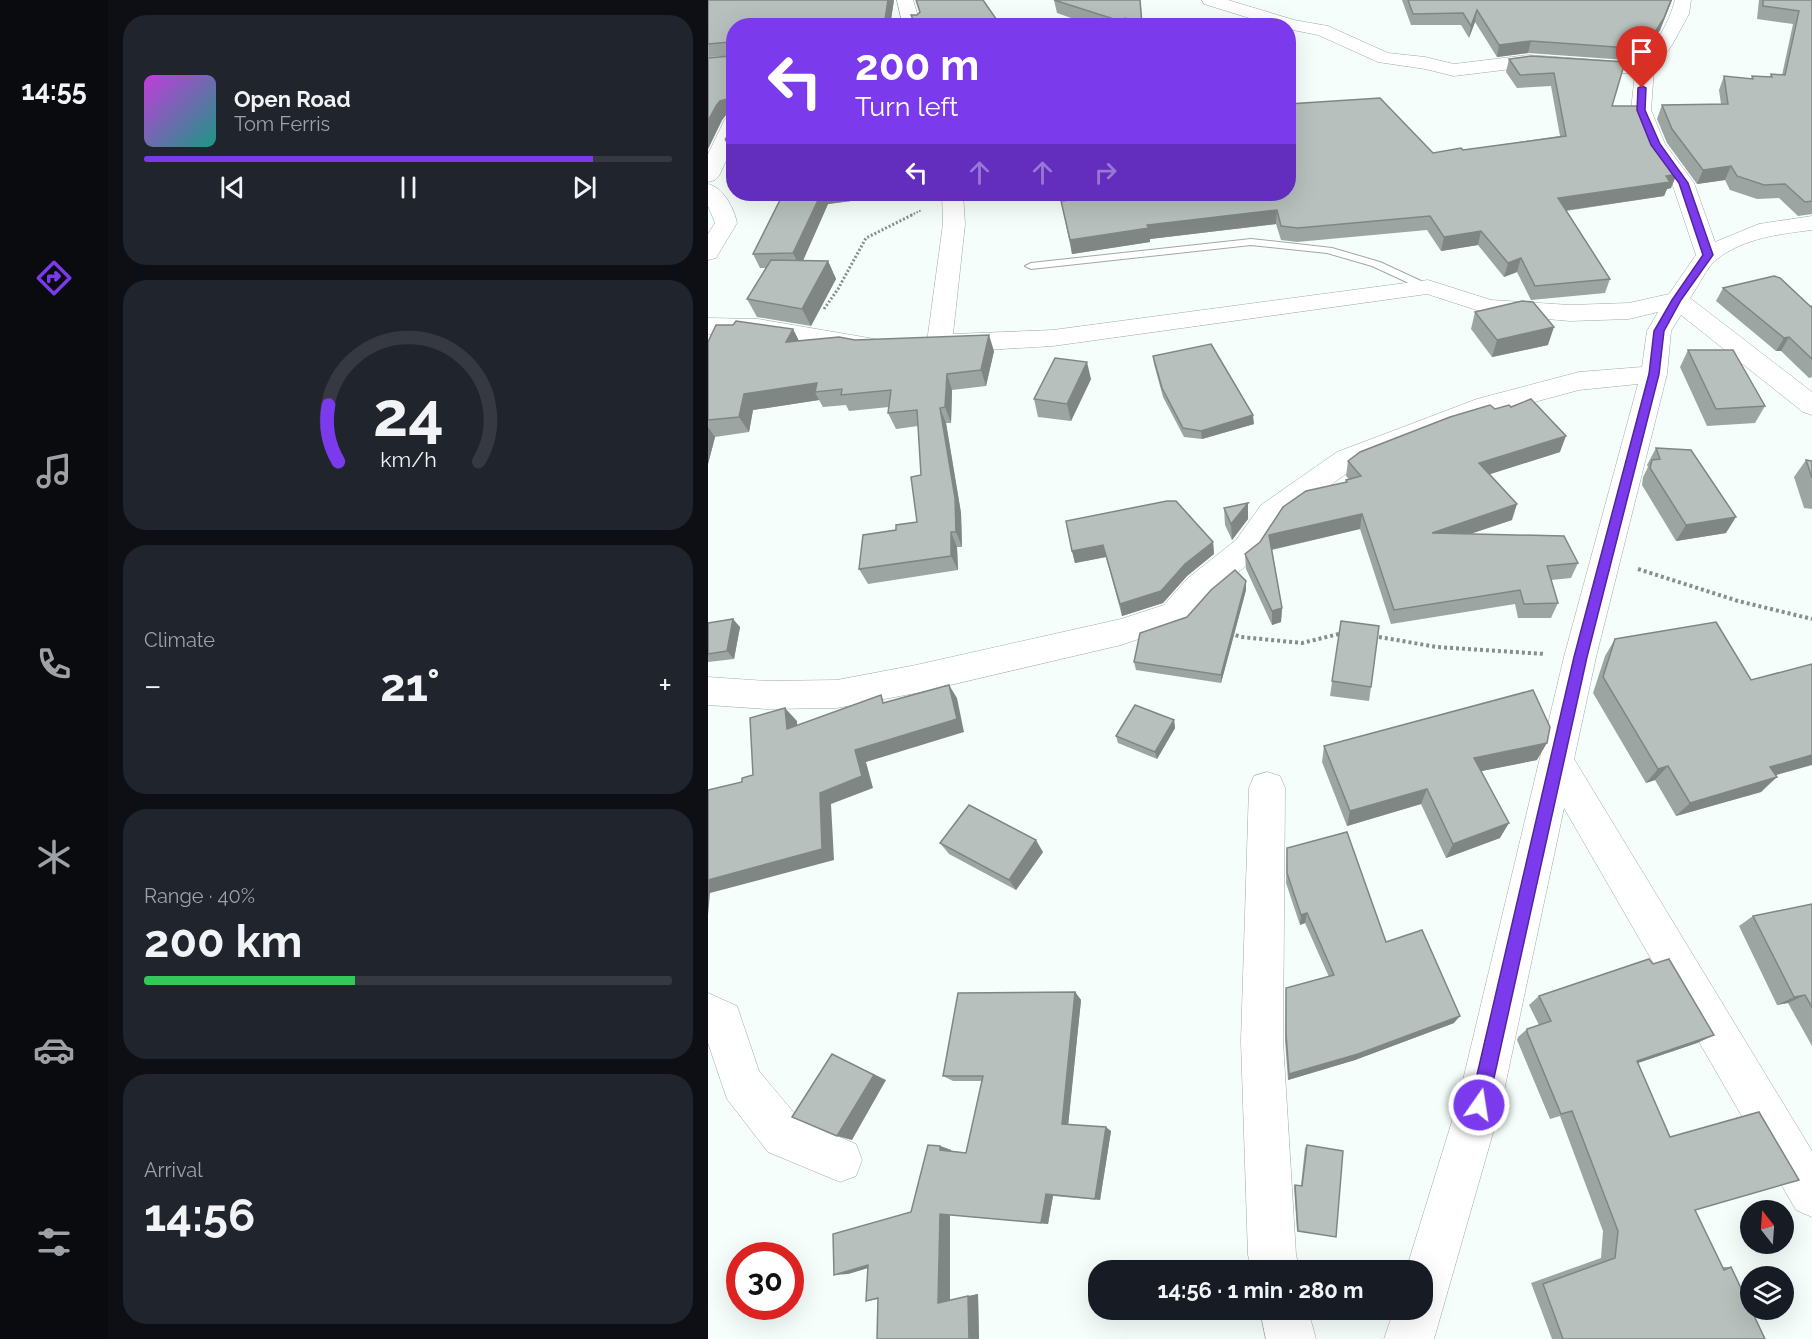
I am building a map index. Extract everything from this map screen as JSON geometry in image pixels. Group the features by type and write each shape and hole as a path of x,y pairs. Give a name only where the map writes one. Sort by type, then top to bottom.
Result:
{"street":[{"path":"905,0 910,18"},
{"path":"1210,0 1267,18"},
{"path":"1683,0 1680,14 1663,45 1645,69 1641,110 1655,145 1683,183 1708,255"},
{"path":"1296,27 1322,30 1384,58 1425,63 1454,70 1528,61 1584,63 1645,69"},
{"path":"708,176 726,138"},
{"path":"708,190 710,195 719,202 726,223 708,253"},
{"path":"917,343 954,224 952,201"},
{"path":"1433,1260 1479,1105 1558,764 1580,657 1654,374 1659,331 1708,255 1736,240 1767,229 1812,223"},
{"path":"708,326 758,327 862,346 1053,338 1428,287 1489,307 1570,313 1629,311 1677,300"},
{"path":"1677,300 1812,406"},
{"path":"708,692 766,695 837,694 916,679 1121,632 1175,614 1199,587 1247,548 1271,513 1347,459 1478,408 1579,381 1654,374"},
{"path":"1558,764 1812,1194"},
{"path":"1267,788 1262,1041 1273,1260"},
{"path":"708,1014 722,1022 742,1084 784,1136 840,1160"},
{"path":"1286,1320 1291,1339"},
{"path":"1410,1339 1415,1320"}],"lane":[{"path":"1031,266 1251,242 1328,250 1376,264 1428,287"}],"path":[{"path":"806,334 838,289 866,238 938,201"},
{"path":"1606,559 1738,602 1812,619"},
{"path":"1175,614 1241,637 1302,643 1346,633"},
{"path":"1368,634 1391,641 1434,647 1514,650 1580,657"}],"building":[{"path":"708,0 888,0 885,18 726,18 726,42 708,44"},
{"path":"916,0 983,0 995,18 912,18 911,15 917,15 920,12"},
{"path":"1054,0 1140,0 1142,18 1111,18"},
{"path":"1408,0 1671,0 1655,32 1635,29 1630,48 1531,41 1499,45 1477,10 1471,26 1463,13 1413,14"},
{"path":"1763,0 1812,0 1812,201 1805,202 1785,184 1764,185 1737,176 1731,166 1703,170 1672,129 1662,105 1728,104 1724,76 1753,79 1752,76 1785,75 1799,11 1763,6"},
{"path":"726,56 726,99 720,101 708,121 708,58"},
{"path":"1531,56 1625,62 1612,106 1637,106 1648,133 1677,174 1666,176 1670,182 1558,198 1610,279 1535,286 1521,258 1508,263 1481,231 1444,237 1430,216 1298,228 1281,226 1277,210 1147,225 1149,228 1070,240 1061,201 1296,201 1296,103 1380,98 1433,153 1566,136 1554,73 1520,75 1509,59"},
{"path":"780,201 818,201 793,253 753,254"},
{"path":"771,260 828,261 802,309 747,299"},
{"path":"1774,276 1780,278 1812,306 1812,359 1789,337 1784,338 1723,288"},
{"path":"1522,301 1533,302 1554,327 1497,340 1475,312"},
{"path":"736,321 793,329 786,342 839,337 855,340 989,335 981,370 947,374 945,407 940,408 955,498 956,532 951,532 951,556 859,569 863,535 896,530 896,525 917,522 911,477 921,475 917,410 888,413 891,390 841,395 842,389 815,392 817,383 744,394 739,417 708,420 708,342 716,325 733,325"},
{"path":"1211,344 1253,415 1201,431 1183,428 1162,388 1153,356"},
{"path":"1688,350 1733,350 1765,406 1716,409"},
{"path":"1055,358 1087,362 1067,404 1034,399"},
{"path":"1531,399 1566,436 1479,463 1517,504 1432,533 1564,536 1578,563 1547,566 1558,603 1524,604 1520,590 1394,610 1362,514 1269,535 1282,608 1272,611 1245,554 1260,542 1283,507 1306,491 1347,482 1346,480 1361,476 1348,461 1360,452 1450,417 1490,405 1495,409 1509,405 1511,407"},
{"path":"1656,448 1691,450 1736,517 1686,525 1650,468 1652,460 1660,459"},
{"path":"1806,460 1812,461 1812,478"},
{"path":"1176,501 1213,542 1185,564 1161,591 1120,604 1103,545 1072,551 1066,521"},
{"path":"1248,503 1231,524 1224,508"},
{"path":"1235,570 1246,581 1221,675 1134,662 1140,633 1187,617 1211,590"},
{"path":"733,619 727,651 708,654 708,623"},
{"path":"1341,621 1379,626 1371,687 1332,681"},
{"path":"1716,622 1751,680 1812,664 1812,755 1770,767 1777,777 1690,803 1668,766 1658,769 1603,677 1615,639"},
{"path":"949,685 957,719 855,750 862,776 820,793 822,849 708,880 708,790 742,782 742,778 753,775 750,718 785,708 787,729 881,695 883,703"},
{"path":"1533,690 1550,727 1547,743 1474,758 1509,823 1453,844 1427,789 1350,811 1324,746"},
{"path":"1135,705 1174,720 1155,752 1116,736"},
{"path":"969,805 1036,840 1009,880 940,843"},
{"path":"1347,832 1386,942 1422,930 1460,1016 1358,1054 1289,1074 1286,988 1334,975 1307,913 1301,915 1287,873 1287,848"},
{"path":"1812,904 1812,1007 1805,995 1794,997 1753,916"},
{"path":"1649,959 1653,964 1669,959 1714,1035 1637,1061 1670,1137 1759,1112 1799,1180 1695,1210 1724,1270 1731,1267 1740,1286 1740,1320 1756,1320 1765,1339 1563,1339 1543,1284 1615,1258 1618,1231 1572,1111 1561,1114 1527,1032 1527,1029 1551,1021 1539,996"},
{"path":"1075,992 1062,1124 1106,1127 1095,1199 1046,1194 1041,1223 940,1214 938,1303 968,1296 969,1339 877,1339 878,1298 866,1301 868,1265 834,1275 833,1234 911,1212 928,1145 940,1146 940,1150 966,1153 983,1076 943,1076 958,993"},
{"path":"832,1054 874,1075 837,1136 792,1117"},
{"path":"1307,1145 1343,1151 1336,1237 1298,1231 1295,1185 1302,1186"}],"route":[{"path":"1479,1105 1558,764 1580,657 1654,374 1659,331 1708,255 1683,183 1655,145 1641,110 1642,88"}]}
